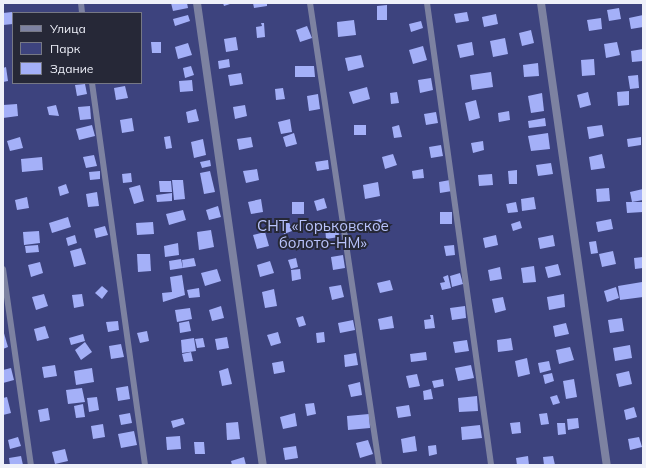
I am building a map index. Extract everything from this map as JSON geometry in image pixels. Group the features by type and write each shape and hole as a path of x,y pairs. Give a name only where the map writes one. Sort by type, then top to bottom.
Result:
{"street":[{"path":"197,3 263,465"},
{"path":"540,3 607,465"}],"lane":[{"path":"310,3 379,465"},
{"path":"427,3 491,465"},
{"path":"92,84 145,465"},
{"path":"3,268 31,465"}],"green space":[{"name":"СНТ «Горьковское болото-НМ»","path":"3,3 643,3 643,465 3,465"}],"building":[{"path":"171,3 187,3 188,8 173,11"},
{"path":"223,3 233,3 224,6"},
{"path":"253,3 267,3 267,6 254,8"},
{"path":"387,5 387,20 377,20 377,6"},
{"path":"619,8 621,19 609,21 607,10"},
{"path":"12,12 12,24 3,25 3,13"},
{"path":"467,12 469,21 456,23 454,14"},
{"path":"496,14 498,24 484,27 482,17"},
{"path":"188,15 190,21 175,26 173,19"},
{"path":"643,15 643,27 631,29 629,18"},
{"path":"601,18 602,29 589,31 587,20"},
{"path":"354,20 356,35 338,37 337,22"},
{"path":"421,21 423,28 411,32 409,24"},
{"path":"261,23 264,23 265,37 257,38 256,27 262,26"},
{"path":"307,26 312,38 300,42 296,30"},
{"path":"531,30 534,43 522,46 519,33"},
{"path":"236,37 238,50 226,52 224,39"},
{"path":"505,38 508,54 493,57 490,41"},
{"path":"151,42 161,42 161,53 152,53"},
{"path":"472,42 474,55 460,58 457,45"},
{"path":"617,42 620,55 606,58 604,44"},
{"path":"188,43 192,55 178,59 175,47"},
{"path":"423,46 427,60 413,64 409,50"},
{"path":"643,49 643,61 632,62 631,51"},
{"path":"361,55 364,67 348,71 345,58"},
{"path":"229,59 230,67 219,69 218,61"},
{"path":"594,59 595,75 582,76 581,60"},
{"path":"538,63 539,76 524,77 523,65"},
{"path":"191,66 194,75 185,78 183,68"},
{"path":"295,66 314,66 315,77 295,77"},
{"path":"6,67 8,81 3,82 3,68"},
{"path":"491,72 493,87 472,90 470,75"},
{"path":"241,73 243,84 230,86 228,75"},
{"path":"638,75 639,88 630,89 628,76"},
{"path":"431,78 433,90 420,93 418,80"},
{"path":"192,80 193,91 180,92 179,81"},
{"path":"85,84 87,94 77,96 75,85"},
{"path":"125,86 128,98 116,100 114,88"},
{"path":"367,87 370,99 353,104 349,92"},
{"path":"283,88 285,99 276,100 275,89"},
{"path":"629,91 629,105 618,106 617,92"},
{"path":"397,92 399,103 391,104 390,93"},
{"path":"588,92 591,105 580,108 577,95"},
{"path":"542,93 544,111 531,113 528,96"},
{"path":"318,94 320,109 309,111 307,96"},
{"path":"476,100 480,118 469,121 465,103"},
{"path":"17,104 18,116 3,118 3,105"},
{"path":"56,105 59,116 49,115 47,107"},
{"path":"245,105 247,116 235,119 233,107"},
{"path":"90,106 91,119 80,120 78,107"},
{"path":"196,109 199,121 188,123 186,112"},
{"path":"509,111 510,120 499,122 498,113"},
{"path":"436,112 438,123 426,125 424,114"},
{"path":"132,118 134,131 122,133 120,120"},
{"path":"545,118 546,126 529,128 528,121"},
{"path":"290,119 292,132 281,134 278,122"},
{"path":"92,125 95,136 79,140 76,129"},
{"path":"354,125 366,125 366,135 354,135"},
{"path":"399,125 402,137 394,138 392,127"},
{"path":"602,125 604,136 589,139 587,127"},
{"path":"294,133 297,144 286,147 283,137"},
{"path":"548,133 550,149 531,151 528,136"},
{"path":"170,136 172,148 166,149 164,137"},
{"path":"20,137 23,148 10,151 7,141"},
{"path":"251,137 253,147 239,150 237,139"},
{"path":"641,137 641,145 628,147 627,139"},
{"path":"203,139 206,155 194,158 191,142"},
{"path":"483,141 484,150 473,153 471,143"},
{"path":"441,145 443,156 431,158 429,147"},
{"path":"393,154 397,165 385,169 382,157"},
{"path":"602,154 605,168 591,170 589,157"},
{"path":"94,155 97,166 86,168 83,157"},
{"path":"42,157 43,170 22,172 21,159"},
{"path":"210,160 211,166 202,168 200,162"},
{"path":"328,160 329,169 317,171 315,162"},
{"path":"551,163 553,174 538,176 536,165"},
{"path":"257,169 259,180 246,183 243,171"},
{"path":"423,169 424,178 413,179 412,171"},
{"path":"517,170 517,184 509,184 508,171"},
{"path":"100,171 100,179 90,180 89,172"},
{"path":"210,171 215,192 204,194 200,173"},
{"path":"131,173 132,182 123,183 122,174"},
{"path":"492,174 493,185 479,186 478,175"},
{"path":"172,180 183,180 185,199 174,200"},
{"path":"450,180 452,191 440,193 439,182"},
{"path":"159,181 171,181 172,192 160,192"},
{"path":"378,182 380,196 365,199 363,185"},
{"path":"66,184 69,193 60,196 58,187"},
{"path":"140,185 144,201 134,204 129,188"},
{"path":"609,188 610,201 597,202 596,189"},
{"path":"643,189 643,200 632,202 630,192"},
{"path":"97,192 99,206 88,207 86,194"},
{"path":"172,193 172,201 157,202 156,195"},
{"path":"27,197 29,208 17,210 15,200"},
{"path":"534,197 536,209 522,211 521,199"},
{"path":"324,198 327,208 317,211 314,201"},
{"path":"261,199 263,212 251,214 248,202"},
{"path":"292,202 304,202 304,214 292,214"},
{"path":"516,202 518,212 508,213 506,204"},
{"path":"626,202 643,202 643,212 627,213"},
{"path":"218,206 221,217 209,220 206,210"},
{"path":"183,210 186,220 169,225 166,214"},
{"path":"440,212 452,212 452,224 440,224"},
{"path":"68,217 71,227 52,233 49,223"},
{"path":"288,219 292,231 284,234 280,221"},
{"path":"381,219 382,230 370,232 368,222"},
{"path":"611,219 613,229 598,232 596,222"},
{"path":"520,221 522,228 513,231 511,224"},
{"path":"153,222 154,234 137,235 136,223"},
{"path":"338,225 339,237 326,239 325,226"},
{"path":"105,226 108,235 96,238 94,229"},
{"path":"211,230 214,247 199,250 197,232"},
{"path":"39,231 40,243 24,245 23,232"},
{"path":"265,232 269,246 257,249 253,235"},
{"path":"75,235 77,243 68,246 66,238"},
{"path":"496,235 498,245 485,248 483,238"},
{"path":"553,235 555,246 540,249 538,238"},
{"path":"596,241 598,253 591,254 589,242"},
{"path":"178,243 179,255 165,257 164,246"},
{"path":"38,245 39,252 26,253 25,246"},
{"path":"454,245 455,255 446,256 444,246"},
{"path":"81,248 86,264 74,267 70,251"},
{"path":"613,251 616,264 602,267 599,254"},
{"path":"137,254 150,254 151,271 138,272"},
{"path":"343,255 345,268 333,270 331,257"},
{"path":"643,257 643,268 635,269 634,258"},
{"path":"194,258 196,266 183,268 182,260"},
{"path":"296,258 298,267 291,269 288,260"},
{"path":"181,259 183,268 170,270 169,261"},
{"path":"270,261 274,273 260,277 257,265"},
{"path":"40,262 43,273 31,277 28,265"},
{"path":"558,264 561,275 548,278 545,267"},
{"path":"534,266 536,282 523,283 521,268"},
{"path":"500,267 502,279 490,281 488,270"},
{"path":"217,269 221,281 205,286 201,273"},
{"path":"300,269 301,279 292,281 291,270"},
{"path":"460,273 463,284 452,287 450,276"},
{"path":"182,275 185,295 163,302 162,293 172,292 170,277"},
{"path":"448,275 451,288 442,290 440,283 445,282 443,277"},
{"path":"390,280 393,290 380,293 377,283"},
{"path":"642,282 643,297 620,300 618,286"},
{"path":"341,285 344,297 332,300 329,287"},
{"path":"102,286 108,291 102,299 95,293"},
{"path":"616,287 619,298 607,302 604,291"},
{"path":"199,288 200,297 189,298 187,290"},
{"path":"274,289 277,306 265,308 262,292"},
{"path":"44,294 48,306 36,310 32,297"},
{"path":"82,294 84,306 74,308 72,295"},
{"path":"564,294 565,307 549,310 547,297"},
{"path":"503,297 506,310 495,313 492,299"},
{"path":"221,306 224,318 212,321 209,310"},
{"path":"465,306 466,318 452,320 450,308"},
{"path":"190,308 192,319 177,322 175,310"},
{"path":"430,315 433,315 435,328 425,329 424,320 431,319"},
{"path":"303,316 306,325 299,327 296,318"},
{"path":"392,316 394,328 380,330 378,319"},
{"path":"622,318 624,331 610,333 608,320"},
{"path":"353,320 355,330 340,333 338,323"},
{"path":"118,321 119,330 108,332 106,322"},
{"path":"189,321 191,331 180,333 179,323"},
{"path":"566,323 569,334 555,337 553,326"},
{"path":"45,326 49,338 37,341 34,329"},
{"path":"3,330 8,347 3,349"},
{"path":"147,331 149,341 140,343 137,333"},
{"path":"278,332 281,343 271,346 267,335"},
{"path":"324,332 325,342 317,343 316,333"},
{"path":"83,334 85,341 71,345 69,338"},
{"path":"227,337 229,348 217,350 215,339"},
{"path":"194,338 196,351 182,353 181,340"},
{"path":"203,338 205,347 197,348 195,339"},
{"path":"511,338 513,350 498,352 497,340"},
{"path":"467,340 469,351 455,353 453,342"},
{"path":"85,342 92,352 81,360 75,350"},
{"path":"121,344 124,357 111,359 109,346"},
{"path":"630,345 632,358 615,361 613,348"},
{"path":"570,347 574,360 559,364 556,350"},
{"path":"191,352 193,361 184,362 182,354"},
{"path":"426,352 427,360 411,362 410,354"},
{"path":"356,353 358,365 345,367 344,355"},
{"path":"527,358 530,374 518,377 515,361"},
{"path":"283,361 285,372 274,374 272,363"},
{"path":"549,361 551,370 540,373 538,363"},
{"path":"55,365 57,376 44,378 42,367"},
{"path":"471,365 474,378 458,381 455,368"},
{"path":"11,368 14,380 3,383 3,370"},
{"path":"92,368 94,382 76,385 74,371"},
{"path":"228,368 232,384 222,386 219,371"},
{"path":"629,371 632,384 619,387 616,374"},
{"path":"552,373 554,381 545,384 543,375"},
{"path":"417,374 420,386 409,388 406,376"},
{"path":"443,379 444,386 434,388 432,381"},
{"path":"574,379 577,397 566,399 563,381"},
{"path":"360,382 362,395 351,397 348,385"},
{"path":"128,386 130,399 118,401 116,388"},
{"path":"82,388 85,402 68,404 66,390"},
{"path":"431,389 433,399 424,400 423,391"},
{"path":"557,395 560,403 553,405 550,397"},
{"path":"477,396 478,411 459,412 458,398"},
{"path":"7,397 11,413 3,415 3,398"},
{"path":"97,397 99,410 89,412 87,398"},
{"path":"314,403 316,414 307,416 305,404"},
{"path":"83,404 85,417 76,418 74,406"},
{"path":"409,405 411,416 398,418 396,407"},
{"path":"634,407 637,417 626,420 624,410"},
{"path":"48,408 50,420 40,422 38,410"},
{"path":"130,413 132,423 121,425 119,415"},
{"path":"295,413 297,426 283,429 280,417"},
{"path":"547,413 549,424 541,425 539,414"},
{"path":"369,414 370,428 348,430 347,416"},
{"path":"183,418 185,424 173,428 171,421"},
{"path":"578,418 579,428 568,430 567,419"},
{"path":"238,422 240,439 227,440 226,423"},
{"path":"520,422 521,433 512,434 510,423"},
{"path":"557,423 565,423 566,434 558,435"},
{"path":"103,424 105,437 93,439 91,426"},
{"path":"480,425 482,438 462,440 461,427"},
{"path":"134,431 137,445 121,448 118,434"},
{"path":"180,436 181,449 167,450 166,437"},
{"path":"415,436 417,451 403,453 401,439"},
{"path":"18,437 21,446 10,449 8,440"},
{"path":"639,437 642,447 630,450 628,439"},
{"path":"368,440 373,454 360,458 356,443"},
{"path":"194,442 204,442 205,454 195,454"},
{"path":"436,445 437,454 429,456 428,446"},
{"path":"296,446 298,458 285,460 283,448"},
{"path":"65,449 68,461 55,464 52,452"},
{"path":"21,456 23,465 10,465 9,458"},
{"path":"528,456 529,465 517,465 516,458"},
{"path":"553,456 555,465 544,465 543,457"},
{"path":"244,457 246,465 232,465 231,461"}]}
